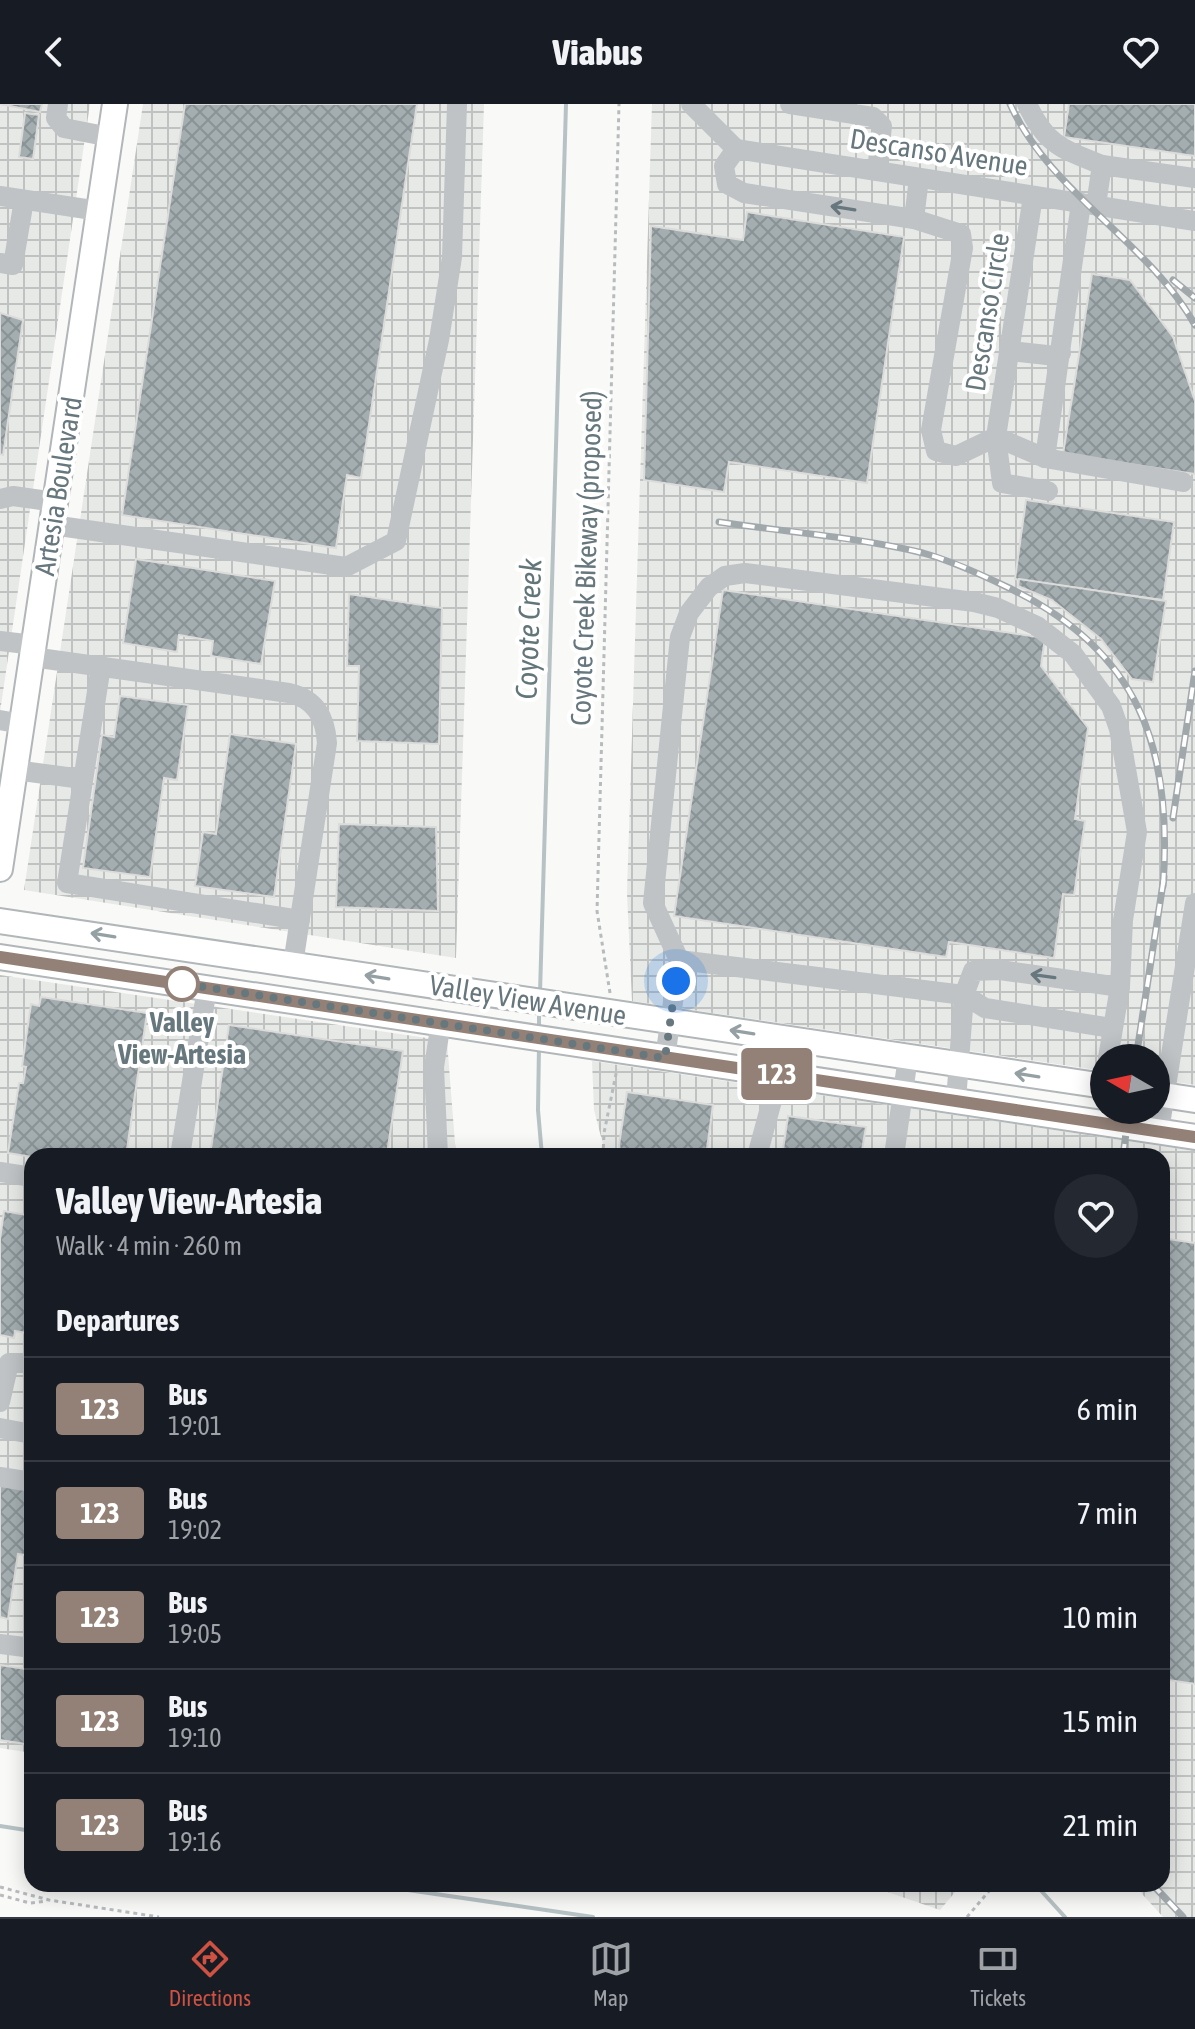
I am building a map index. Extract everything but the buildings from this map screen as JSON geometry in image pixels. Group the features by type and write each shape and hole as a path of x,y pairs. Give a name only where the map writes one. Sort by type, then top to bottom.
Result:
{"main road":[{"name":"Artesia Boulevard","path":"0,864 15,770 11,722 33,651 115,104"},
{"name":"Valley View Avenue","path":"0,921 1090,1084"},
{"name":"Valley View Avenue","path":"0,957 1195,1137"},
{"path":"1170,1096 1195,1100"}],"street":[{"path":"58,104 56,118 64,128 110,137"},
{"path":"0,499 13,496 54,514 346,567 396,541 439,340 452,257 457,104"},
{"path":"691,104 736,149 724,166 727,184 744,193 914,219 961,234 963,248 931,430 936,451 956,456 996,437 1045,458 1183,482"},
{"path":"790,104 873,117 882,126 877,171"},
{"path":"1027,104 1038,126 1057,147 1102,165 1195,178"},
{"name":"Descanso Avenue","path":"736,149 1195,221"},
{"path":"1045,458 1088,204 1102,165"},
{"path":"914,219 919,178"},
{"path":"0,196 99,211"},
{"name":"Descanso Circle","path":"1033,196 996,437 1002,483 1048,491"},
{"path":"0,263 13,265 24,200"},
{"path":"1010,351 1056,356 1061,353"},
{"path":"665,1058 679,960 653,903 680,637 689,613 709,587 725,576 745,573 998,608 1037,626 1073,654 1111,706 1137,832 1123,920 1120,987 1110,1044"},
{"path":"0,641 101,666 289,693 305,697 321,714 327,743 293,964"},
{"path":"101,666 67,883 300,920"},
{"path":"15,770 82,779"},
{"path":"1170,1064 1186,1015 1195,903"},
{"path":"679,960 964,995 985,1008 1112,1028"},
{"path":"956,1101 964,995 973,971 1000,970 1120,987"},
{"path":"181,1148 207,988"},
{"path":"438,1148 434,1067 441,1022"},
{"path":"895,1148 908,1057"},
{"path":"759,1148 779,1075"},
{"path":"1159,1124 1159,1131"},
{"path":"0,1172 24,1176"},
{"path":"0,1402 9,1363 24,1363"},
{"path":"0,1428 24,1432"},
{"path":"0,1477 24,1481"},
{"path":"0,1644 24,1647"}],"path":[{"name":"Coyote Creek Bikeway (proposed)","path":"602,1011 610,994 597,911 619,104"},
{"path":"603,1148 621,1050"},
{"path":"0,1887 49,1900 159,1917"},
{"path":"967,1917 988,1892"},
{"path":"0,1895 30,1903 49,1900"}],"shaded area":[{"path":"0,104 90,104 0,712"},
{"path":"143,104 484,104 456,958 24,890"},
{"path":"652,104 1195,104 1195,1085 1170,1081 1170,1044 1090,1044 1090,1069 632,1001 627,893"},
{"path":"0,975 447,1041 455,1148 24,1148 24,1752 0,1748"},
{"path":"592,1061 1195,1151 1195,1917 1163,1917 1140,1892 1170,1892 1170,1148 604,1148 594,1110"},
{"path":"887,1892 955,1892 940,1910"}],"waterway":[{"name":"Coyote Creek","path":"540,993 566,104"},
{"name":"Coyote Creek","path":"539,1010 539,1029"},
{"name":"Coyote Creek","path":"539,1046 538,1110 541,1148"},
{"path":"0,1826 24,1830"},
{"path":"422,1892 593,1917"},
{"name":"Coyote Creek","path":"1042,1892 1065,1917"}],"railway":[{"path":"1010,104 1049,165 1152,267 1195,325"},
{"path":"1173,280 1195,298"},
{"path":"719,522 873,543 934,556 1007,587 1052,612 1088,641 1117,673 1138,708 1153,747 1165,836 1163,886"},
{"path":"1173,818 1195,671"},
{"path":"1138,1044 1164,877"},
{"path":"1124,1148 1127,1124"},
{"path":"1160,1892 1183,1917"}],"bus line":[{"name":"123","path":"0,957 1195,1137"}],"place":[{"name":"Valley View-Artesia","path":"182,984"}],"route":[{"path":"182,984 178,983 665,1058 676,981"}]}
